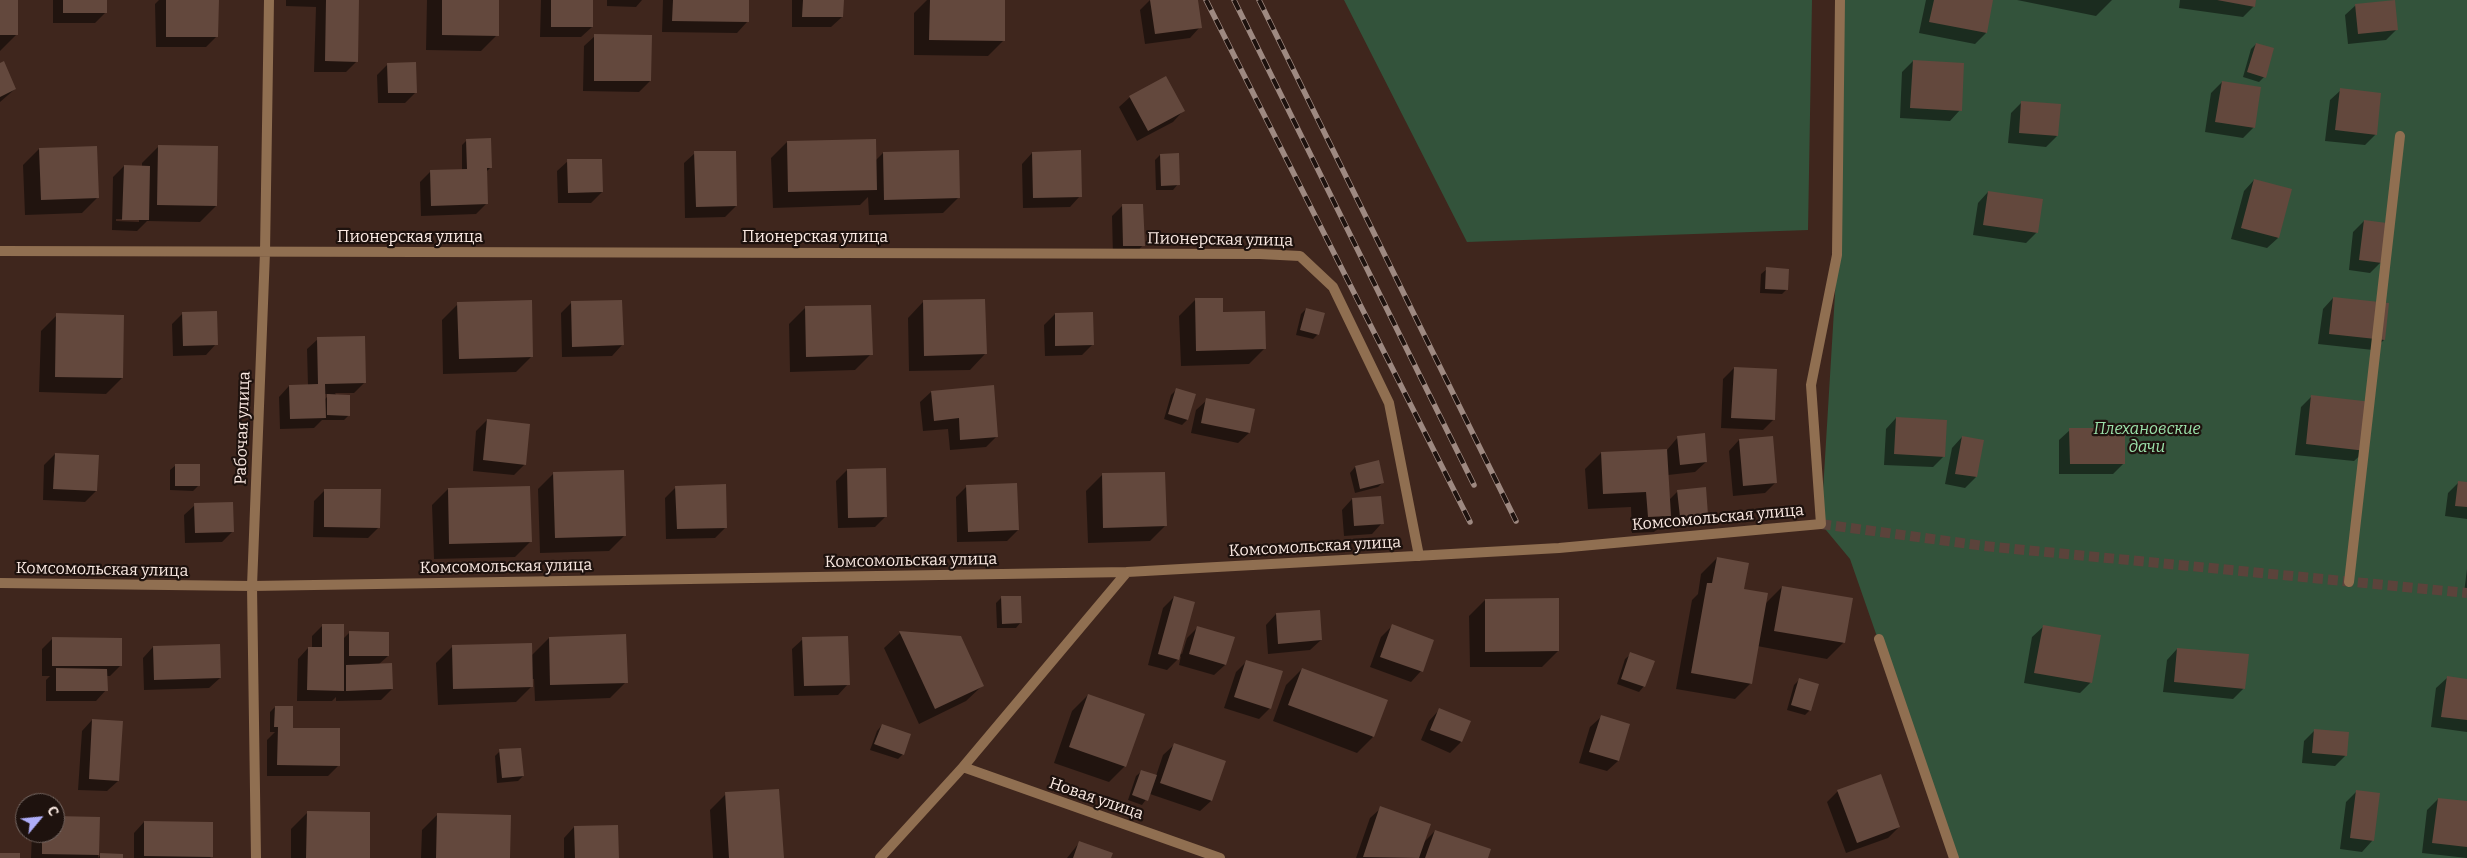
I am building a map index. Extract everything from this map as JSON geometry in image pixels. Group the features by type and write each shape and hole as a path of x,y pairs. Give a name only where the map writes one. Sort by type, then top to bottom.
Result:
{"street":[{"name":"Рабочая улица","path":"256,858 252,586 266,252 269,0"},
{"name":"Комсомольская улица","path":"0,583 252,586 1127,572 1559,548 1821,524 1811,385 1838,255 1840,0"},
{"path":"2349,582 2400,136"},
{"name":"Пионерская улица","path":"0,252 1230,254 1300,256 1333,287 1389,403 1419,556"},
{"path":"880,858 963,767 1127,572"},
{"path":"1879,639 1954,858"},
{"name":"Новая улица","path":"963,767 1220,858"}],"green space":[{"path":"1344,0 1812,0 1808,230 1467,242"},
{"name":"Плехановские дачи","path":"1840,0 2467,0 2467,858 1954,858 1850,559 1821,524 1839,228"}],"building":[{"path":"0,0 18,0 18,35 0,35"},
{"path":"63,0 107,0 107,13 63,13"},
{"path":"166,0 219,0 218,37 166,37"},
{"path":"326,0 359,0 358,62 325,61"},
{"path":"442,0 499,0 499,36 442,35"},
{"path":"551,0 593,0 593,27 551,27"},
{"path":"673,0 749,0 749,22 672,21"},
{"path":"803,0 844,0 843,17 802,17"},
{"path":"930,0 1005,0 1005,41 929,40"},
{"path":"1150,0 1198,0 1202,28 1155,34"},
{"path":"1934,0 1993,0 1987,33 1929,22"},
{"path":"2217,0 2256,0 2255,7"},
{"path":"2395,0 2398,30 2358,34 2355,4"},
{"path":"594,34 652,35 651,81 594,81"},
{"path":"2256,43 2274,48 2266,78 2247,72"},
{"path":"1913,60 1964,63 1962,111 1910,108"},
{"path":"4,61 16,89 0,97 0,63"},
{"path":"416,62 417,93 388,93 387,63"},
{"path":"1166,76 1185,111 1148,131 1129,96"},
{"path":"2222,81 2261,87 2255,128 2215,122"},
{"path":"2340,88 2381,93 2377,135 2335,130"},
{"path":"2021,101 2061,104 2058,136 2019,133"},
{"path":"491,138 492,168 487,168 488,204 431,206 430,170 467,169 466,139"},
{"path":"876,139 877,190 788,192 787,141"},
{"path":"158,145 218,146 217,206 157,205"},
{"path":"97,146 99,198 41,200 39,148"},
{"path":"959,150 960,198 884,200 883,152"},
{"path":"1081,150 1082,197 1033,198 1032,152"},
{"path":"694,151 736,151 737,206 696,207"},
{"path":"1179,153 1180,185 1161,186 1160,154"},
{"path":"567,159 602,159 603,192 568,193"},
{"path":"124,165 150,166 149,220 122,220"},
{"path":"2254,179 2292,189 2279,238 2241,228"},
{"path":"1988,191 2043,199 2038,233 1983,225"},
{"path":"1122,204 1143,204 1145,246 1123,246"},
{"path":"2364,220 2387,223 2382,263 2359,260"},
{"path":"1766,267 1789,269 1788,290 1765,289"},
{"path":"2333,297 2389,303 2385,340 2329,334"},
{"path":"1195,298 1223,298 1223,312 1265,311 1266,349 1196,351"},
{"path":"985,299 987,354 924,356 923,300"},
{"path":"532,300 533,357 459,359 457,302"},
{"path":"622,300 624,345 572,347 571,301"},
{"path":"871,305 873,355 806,357 805,306"},
{"path":"1306,308 1325,313 1319,335 1300,330"},
{"path":"217,311 218,345 183,346 182,312"},
{"path":"1093,312 1094,345 1055,346 1055,313"},
{"path":"56,313 124,315 123,378 55,377"},
{"path":"365,336 366,383 325,384 326,418 290,419 289,385 318,384 317,337"},
{"path":"1734,367 1777,369 1775,420 1731,418"},
{"path":"994,385 998,437 960,440 959,418 934,421 931,391"},
{"path":"1176,388 1196,394 1188,420 1168,414"},
{"path":"327,394 350,395 350,416 327,415"},
{"path":"2311,395 2372,402 2366,451 2306,444"},
{"path":"1206,398 1255,409 1250,433 1201,423"},
{"path":"1896,417 1947,420 1945,457 1894,454"},
{"path":"487,419 530,424 526,465 483,460"},
{"path":"2069,428 2125,428 2125,464 2070,464"},
{"path":"1705,433 1707,462 1680,465 1677,436"},
{"path":"1773,436 1777,483 1743,486 1739,439"},
{"path":"1962,436 1984,440 1977,477 1955,474"},
{"path":"1667,449 1671,516 1648,517 1646,492 1603,494 1601,452"},
{"path":"55,453 99,455 97,491 53,489"},
{"path":"1379,460 1384,483 1360,489 1355,466"},
{"path":"175,464 200,464 200,486 175,486"},
{"path":"886,468 887,517 848,518 847,469"},
{"path":"624,470 626,536 555,538 553,472"},
{"path":"1165,472 1167,526 1103,528 1102,473"},
{"path":"2458,481 2467,482 2467,507 2455,506"},
{"path":"1017,483 1019,530 968,532 966,485"},
{"path":"726,484 727,528 677,529 675,486"},
{"path":"530,486 532,542 449,544 448,488"},
{"path":"1706,487 1708,515 1680,517 1677,490"},
{"path":"324,489 381,489 380,528 324,527"},
{"path":"1381,496 1384,524 1354,526 1352,498"},
{"path":"233,502 234,532 195,533 194,503"},
{"path":"1717,557 1749,563 1744,589 1768,593 1752,684 1691,673 1707,583 1712,583"},
{"path":"1782,586 1853,598 1845,643 1774,631"},
{"path":"1001,596 1021,596 1022,623 1002,624"},
{"path":"1174,596 1195,602 1179,660 1158,654"},
{"path":"1559,598 1559,651 1485,652 1485,599"},
{"path":"1320,610 1322,640 1278,644 1276,613"},
{"path":"322,624 344,624 344,691 307,690 308,647 322,647"},
{"path":"1392,624 1434,640 1423,672 1380,657"},
{"path":"2043,625 2101,635 2092,683 2034,673"},
{"path":"1197,626 1235,637 1226,665 1189,654"},
{"path":"349,631 389,632 389,656 349,656"},
{"path":"899,631 961,636 984,686 935,709"},
{"path":"626,634 628,683 550,685 549,637"},
{"path":"848,636 850,685 804,686 802,637"},
{"path":"52,637 122,638 122,666 52,666"},
{"path":"532,643 533,687 453,689 452,645"},
{"path":"220,644 221,678 154,680 153,646"},
{"path":"2177,648 2249,654 2245,689 2174,682"},
{"path":"1630,652 1655,661 1645,687 1621,679"},
{"path":"1246,660 1283,671 1271,709 1234,697"},
{"path":"392,663 393,689 346,691 346,665"},
{"path":"56,668 107,669 108,691 56,691"},
{"path":"1302,668 1388,700 1374,737 1288,705"},
{"path":"2447,676 2467,679 2467,720 2441,717"},
{"path":"1799,678 1819,684 1811,711 1791,705"},
{"path":"1088,694 1145,714 1126,767 1069,747"},
{"path":"275,706 293,706 293,728 340,728 340,766 277,765 278,727 274,727"},
{"path":"1439,708 1471,721 1462,742 1430,730"},
{"path":"1601,715 1630,724 1619,761 1589,752"},
{"path":"92,719 123,721 119,781 89,779"},
{"path":"882,724 911,734 904,755 874,744"},
{"path":"2314,729 2349,732 2347,756 2312,753"},
{"path":"1174,743 1226,761 1212,801 1160,783"},
{"path":"521,748 524,776 502,778 499,749"},
{"path":"1141,770 1157,775 1148,801 1132,795"},
{"path":"1881,774 1900,827 1857,843 1837,790"},
{"path":"779,789 784,858 729,858 725,792"},
{"path":"2356,790 2380,793 2374,841 2350,838"},
{"path":"2438,798 2467,801 2467,847 2432,843"},
{"path":"1380,806 1431,824 1419,858 1363,857"},
{"path":"307,811 370,812 370,858 306,858"},
{"path":"437,813 511,815 510,858 436,858"},
{"path":"65,816 100,817 99,855 42,854 42,843 65,843"},
{"path":"144,821 213,822 213,857 144,856"},
{"path":"618,825 619,858 575,858 574,826"},
{"path":"1435,830 1491,849 1488,858 1425,858"},
{"path":"1079,841 1113,853 1111,858 1073,858"},
{"path":"0,853 20,853 20,858 0,858"},
{"path":"100,853 123,854 123,858 100,858"}],"tunnel":[{"path":"1821,524 1984,546 2467,593"}],"railway":[{"path":"1206,0 1470,522"},
{"path":"1234,0 1474,485"},
{"path":"1259,0 1516,521"}]}
